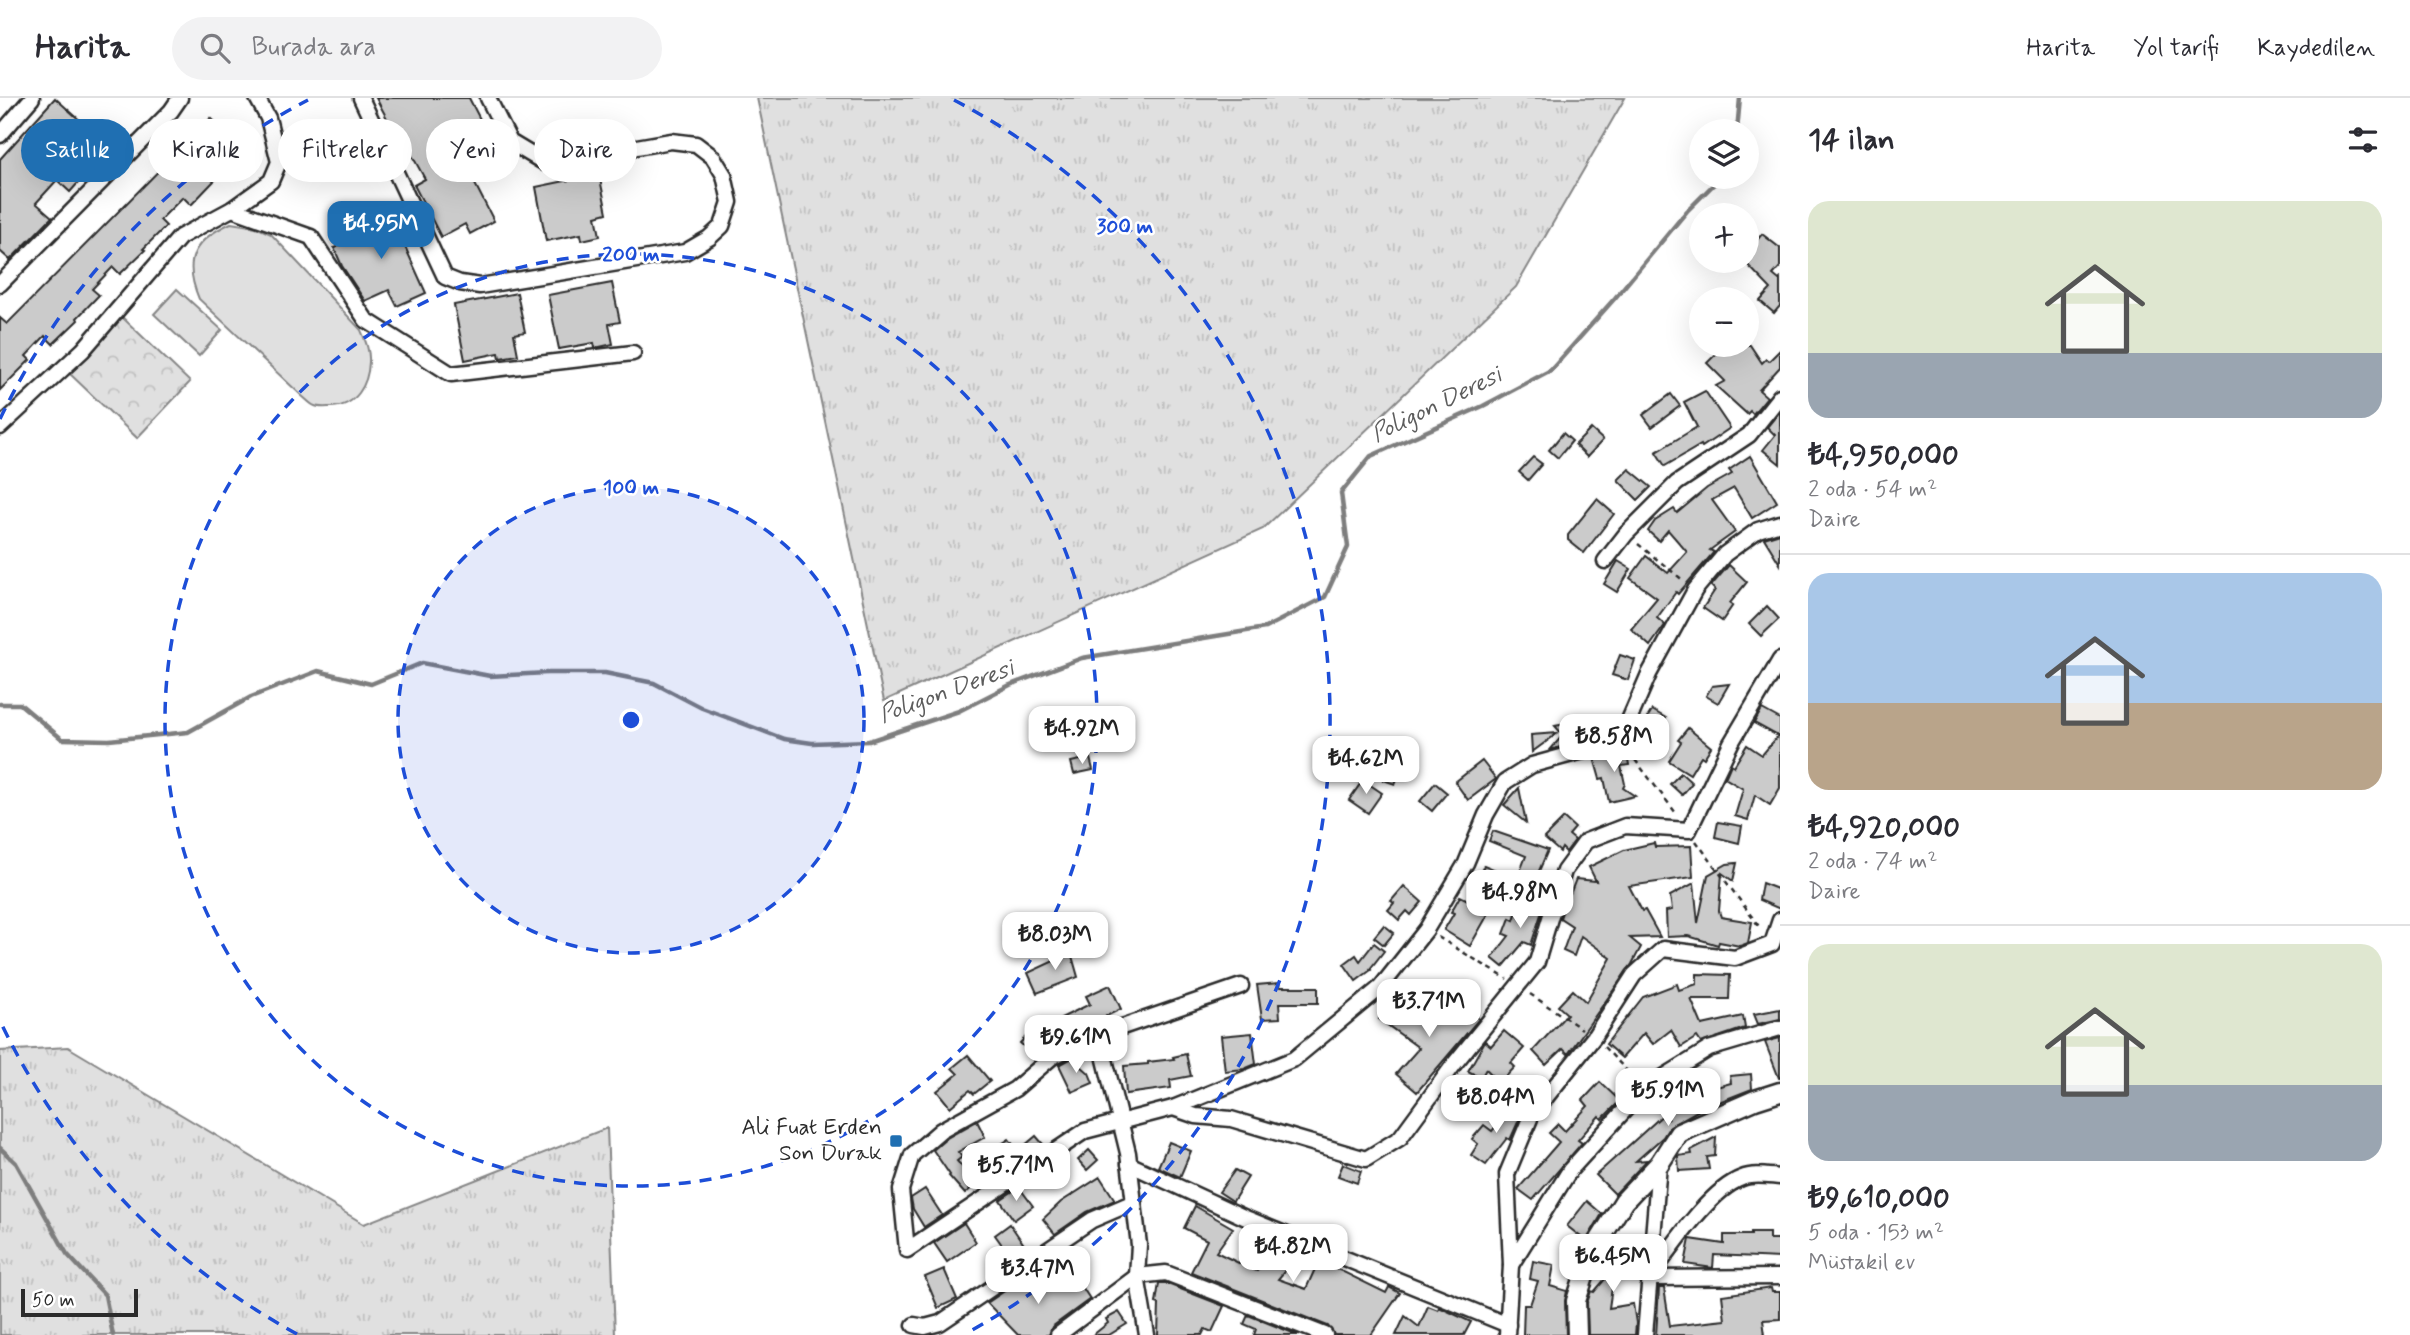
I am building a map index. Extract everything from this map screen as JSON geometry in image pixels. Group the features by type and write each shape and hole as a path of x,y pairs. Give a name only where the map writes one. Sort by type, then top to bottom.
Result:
{"street":[{"path":"0,135 32,98"},
{"path":"0,285 171,111 180,98"},
{"path":"0,427 83,350 180,237 232,209 271,181 279,162 268,118 257,98"},
{"path":"361,98 445,277 460,283 480,286 685,251 709,238 722,226 730,202 724,175 713,157 696,144 671,141 545,163 510,142 488,98"},
{"path":"232,209 311,237 366,320 451,374 633,353"},
{"path":"1605,561 1626,534 1677,484 1749,435 1780,396"},
{"path":"1241,986 1099,1035 1052,1057 1015,1089 941,1130 912,1155 901,1190 907,1250 1085,1131 1173,1108 1294,1059 1380,988 1426,930 1466,863 1486,815 1505,782 1532,765 1620,741 1649,674 1695,590 1725,554 1758,530 1780,523"},
{"path":"1173,1108 1196,1116 1231,1119 1366,1159 1400,1138 1536,962 1564,872 1586,841 1625,826 1689,830 1731,743 1780,660"},
{"path":"1129,1164 1248,1219 1507,1330 1511,1265 1507,1174 1531,1116 1594,1037 1634,975 1663,948 1735,958 1772,944 1780,920"},
{"path":"1511,1265 1570,1170 1644,1088 1709,1049 1780,1028"},
{"path":"1099,1035 1129,1164 1139,1245 1137,1276 1147,1335"},
{"path":"1577,1335 1576,1301 1592,1252 1624,1201 1659,1164 1679,1133 1780,1092"},
{"path":"1645,1335 1659,1164"},
{"path":"1649,1278 1713,1197 1727,1186 1744,1177 1780,1177"},
{"path":"914,1325 925,1328 940,1323 1092,1220 1134,1202"},
{"path":"1058,1335 1137,1276 1166,1273 1325,1335"},
{"path":"1649,1278 1780,1277"}],"path":[{"path":"1626,534 1695,590"},
{"path":"1620,741 1772,944"},
{"path":"1426,930 1517,985 1594,1037 1644,1088 1679,1133"}],"green space":[{"path":"757,98 1625,98 1516,287 1263,529 884,701"},
{"path":"231,223 256,227 271,234 361,330 369,354 368,370 359,393 348,403 332,407 312,404 199,299 192,273 195,252 208,236"},
{"path":"177,289 222,330 199,356 154,314"},
{"path":"122,317 190,382 137,438 69,373"},
{"path":"68,1047 364,1224 607,1128 615,1335 0,1335 0,1051"}],"building":[{"path":"55,98 79,119 36,119"},
{"path":"376,98 469,98 480,119 426,119 426,182 474,182 494,221 470,234 465,224 441,237 414,185 425,179 412,155 412,119 387,119"},
{"path":"21,136 21,182 55,182 36,203 52,217 10,260 0,251 0,159"},
{"path":"59,182 79,182 70,192"},
{"path":"148,182 213,182 191,205 183,197 160,220 166,226 143,249 145,250 120,274 113,267 92,289 99,295 78,320 53,344 45,336 26,356 30,360 0,390 0,318 7,324"},
{"path":"560,182 601,182 607,213 596,216 600,236 582,240 581,234 546,241 536,187"},
{"path":"388,209 426,293 397,306 389,290 365,301 342,266 334,248 365,234 359,222"},
{"path":"1762,234 1780,248 1780,267 1773,275 1780,279 1780,306 1774,313 1760,301 1771,289 1756,273 1759,273 1759,238"},
{"path":"612,283 620,322 609,324 613,344 595,348 594,343 559,349 548,295"},
{"path":"517,293 525,332 514,334 518,355 500,358 499,353 465,360 454,305"},
{"path":"1780,350 1780,367 1759,390 1767,397 1753,414 1750,411 1747,414 1716,386 1725,381 1707,363 1713,357 1758,357 1762,363 1766,359 1769,361"},
{"path":"1705,391 1730,428 1702,447 1701,445 1665,466 1656,452 1697,427 1684,402"},
{"path":"1671,394 1680,406 1652,427 1643,415"},
{"path":"1780,411 1780,464 1763,450 1775,435 1767,427"},
{"path":"1591,429 1603,440 1587,457 1575,445"},
{"path":"1563,433 1572,441 1558,458 1549,450"},
{"path":"1750,456 1777,502 1752,518 1734,488 1712,500 1735,532 1710,550 1714,552 1678,594 1676,592 1657,618 1665,625 1650,646 1631,629 1657,598 1630,578 1646,556 1668,573 1687,552 1668,530 1659,541 1648,531 1655,521 1674,509 1677,513 1707,488 1732,474 1729,470"},
{"path":"1533,457 1542,464 1528,480 1519,472"},
{"path":"1629,469 1651,487 1638,500 1618,480"},
{"path":"1597,499 1614,514 1584,553 1568,540 1568,535"},
{"path":"1780,533 1780,564 1764,538"},
{"path":"1618,561 1631,569 1617,592 1604,584"},
{"path":"1729,565 1747,582 1730,603 1733,605 1722,621 1703,608 1715,590 1711,586"},
{"path":"1767,606 1779,619 1761,636 1749,624"},
{"path":"1620,655 1635,660 1628,680 1612,675"},
{"path":"1729,684 1718,703 1706,696 1712,686"},
{"path":"1762,709 1780,719 1780,788 1770,805 1755,795 1748,820 1735,816 1743,789 1725,778 1731,764 1734,766 1747,745 1762,755 1778,736 1754,723"},
{"path":"1652,710 1666,718 1656,735 1644,728"},
{"path":"1582,721 1585,740 1550,750 1563,735 1555,726"},
{"path":"1688,728 1711,747 1704,758 1701,756 1690,774 1669,761 1681,742 1678,740"},
{"path":"1558,733 1532,752 1531,735"},
{"path":"1626,749 1629,765 1621,766 1625,784 1623,788 1635,796 1609,802 1604,778 1600,779 1594,758"},
{"path":"1393,754 1405,759 1395,784 1383,780"},
{"path":"1090,758 1093,770 1074,774 1071,762"},
{"path":"1482,761 1496,779 1468,800 1455,782"},
{"path":"1681,773 1692,783 1682,795 1670,784"},
{"path":"1363,780 1382,793 1368,813 1349,800"},
{"path":"1435,783 1447,793 1432,811 1420,801"},
{"path":"1519,788 1526,823 1504,805"},
{"path":"1564,818 1575,828 1569,835 1575,840 1566,852 1562,848 1560,852 1544,838"},
{"path":"1718,822 1742,826 1739,843 1715,837"},
{"path":"1493,831 1548,850 1527,899 1478,878 1484,865 1517,879 1526,856 1489,841"},
{"path":"1654,843 1655,847 1691,846 1693,877 1629,886 1660,937 1630,938 1641,947 1632,964 1568,1054 1563,1049 1546,1065 1533,1051 1567,1014 1558,1006 1573,990 1586,1002 1611,958 1581,936 1574,956 1563,951 1572,926 1560,918 1576,879 1596,881 1589,867 1624,850"},
{"path":"1737,863 1733,881 1722,873 1719,911 1721,917 1752,922 1748,943 1740,946 1719,942 1718,945 1688,936 1667,937 1666,911 1672,910 1670,896 1694,883 1698,923 1708,875 1727,864"},
{"path":"1762,883 1780,890 1780,909 1759,900"},
{"path":"1404,886 1422,902 1411,915 1407,911 1399,920 1388,910 1394,903 1391,901"},
{"path":"1460,896 1490,911 1470,946 1444,930"},
{"path":"1521,898 1544,905 1531,945 1524,942 1503,967 1492,958 1509,936 1504,934 1510,918 1514,920"},
{"path":"1384,925 1394,933 1384,945 1374,937"},
{"path":"1374,943 1384,951 1371,970 1356,981 1344,964 1356,955 1360,961"},
{"path":"1070,949 1078,977 1037,993 1028,973 1054,961 1052,954"},
{"path":"1697,974 1730,975 1729,999 1691,999 1702,1025 1743,1016 1745,1028 1701,1043 1697,1037 1681,1047 1671,1030 1653,1044 1644,1033 1622,1058 1606,1044 1643,997 1677,984 1679,990 1697,984"},
{"path":"1279,983 1280,987 1318,987 1318,1003 1279,1003 1280,1018 1262,1019 1257,985"},
{"path":"1110,985 1121,1009 1069,1034 1061,1018 1090,1004 1086,996"},
{"path":"1453,1000 1479,1019 1417,1092 1396,1074 1419,1048 1379,1019 1392,1002 1425,1027"},
{"path":"1780,1009 1780,1019 1758,1024 1754,1014"},
{"path":"1037,1025 1047,1034 1030,1052 1020,1043"},
{"path":"1504,1031 1524,1048 1511,1063 1515,1067 1500,1083 1486,1069 1481,1078 1468,1071 1485,1041 1491,1046"},
{"path":"1252,1033 1256,1064 1244,1069 1225,1071 1221,1036"},
{"path":"1780,1038 1780,1078 1779,1078 1765,1042"},
{"path":"1186,1054 1191,1076 1170,1080 1171,1088 1126,1094 1124,1066 1174,1059 1173,1057"},
{"path":"968,1055 990,1081 974,1094 970,1090 950,1107 937,1091 958,1074 952,1068"},
{"path":"1072,1058 1089,1073 1093,1083 1072,1092 1059,1065"},
{"path":"1751,1074 1752,1089 1701,1109 1670,1126 1663,1137 1636,1161 1647,1160 1615,1194 1596,1175 1666,1112 1659,1102 1692,1088 1694,1093 1731,1083 1730,1076"},
{"path":"1600,1082 1620,1101 1602,1119 1599,1116 1578,1140 1582,1143 1533,1200 1518,1189 1559,1142 1549,1133 1558,1124 1565,1131 1588,1106 1583,1100"},
{"path":"1517,1087 1530,1097 1522,1107 1509,1098"},
{"path":"1514,1103 1523,1111 1510,1140 1507,1138 1486,1165 1471,1155 1478,1144 1472,1139 1484,1125 1492,1131"},
{"path":"977,1121 985,1137 958,1152 962,1157 957,1161 977,1183 965,1194 949,1176 933,1150 947,1138"},
{"path":"1036,1136 1043,1144 1006,1172 991,1151 1009,1139 1018,1151"},
{"path":"1716,1137 1715,1156 1707,1157 1709,1169 1679,1171 1678,1156 1692,1154 1691,1150"},
{"path":"1169,1142 1191,1151 1180,1177 1158,1167"},
{"path":"1089,1150 1098,1160 1087,1170 1078,1160"},
{"path":"1343,1164 1361,1171 1357,1183 1338,1176"},
{"path":"1235,1170 1248,1177 1233,1201 1219,1192"},
{"path":"1100,1177 1115,1200 1087,1212 1055,1234 1043,1219 1061,1202"},
{"path":"1019,1187 1033,1206 1014,1220 1000,1200"},
{"path":"925,1189 942,1215 924,1227 913,1209 911,1198"},
{"path":"1587,1201 1602,1214 1586,1241 1567,1226"},
{"path":"1195,1206 1233,1228 1216,1252 1245,1266 1257,1271 1274,1248 1281,1252 1284,1247 1299,1254 1278,1279 1306,1289 1319,1260 1386,1293 1389,1287 1400,1293 1371,1335 1334,1335 1328,1326 1191,1272 1207,1240 1184,1228"},
{"path":"964,1223 976,1242 947,1262 934,1243"},
{"path":"1010,1224 1027,1249 1012,1259 995,1235"},
{"path":"1769,1233 1769,1239 1780,1239 1780,1258 1714,1255 1713,1268 1685,1264 1690,1239 1724,1244 1724,1235"},
{"path":"1628,1235 1642,1247 1632,1257 1635,1260 1619,1278 1614,1273 1609,1308 1633,1304 1635,1335 1588,1335 1587,1303 1591,1291 1594,1292 1612,1271 1601,1262 1602,1257 1613,1240 1618,1245"},
{"path":"1533,1261 1554,1265 1550,1286 1567,1291 1566,1335 1523,1335 1524,1305 1530,1305 1538,1281 1530,1279"},
{"path":"944,1269 957,1299 938,1308 925,1277"},
{"path":"1025,1277 1038,1294 1054,1278 1063,1288 1077,1279 1090,1299 1052,1327 1049,1335 1018,1335 987,1303"},
{"path":"1159,1283 1224,1306 1212,1332 1205,1329 1202,1335 1158,1335 1159,1304 1156,1303"},
{"path":"1659,1288 1664,1288 1670,1326 1725,1320 1722,1295 1771,1288 1772,1292 1780,1292 1780,1319 1763,1320 1765,1335 1656,1335"},
{"path":"1428,1306 1438,1310 1439,1307 1471,1322 1464,1335 1396,1335 1405,1316 1419,1327"},
{"path":"1119,1312 1127,1324 1109,1335 1093,1335 1108,1323 1106,1319"},
{"path":"1248,1315 1298,1335 1254,1335 1256,1329 1244,1324"}],"waterway":[{"name":"Poligon Deresi","path":"1738,119 1740,98"},
{"name":"Poligon Deresi","path":"0,704 20,704 62,739 109,740 188,732 251,697 318,671 371,684 422,663 490,676 605,673 654,683 702,708 784,739 812,743 869,741 959,711 1010,685 1082,658 1265,628 1325,597 1348,547 1341,493 1371,456 1483,406 1551,370 1687,211 1709,189"},
{"name":"Poligon Deresi","path":"0,1148 16,1163 67,1254 105,1295 113,1335"}],"place":[{"name":"Ali Fuat Erden Son Durak","path":"896,1141"}]}
